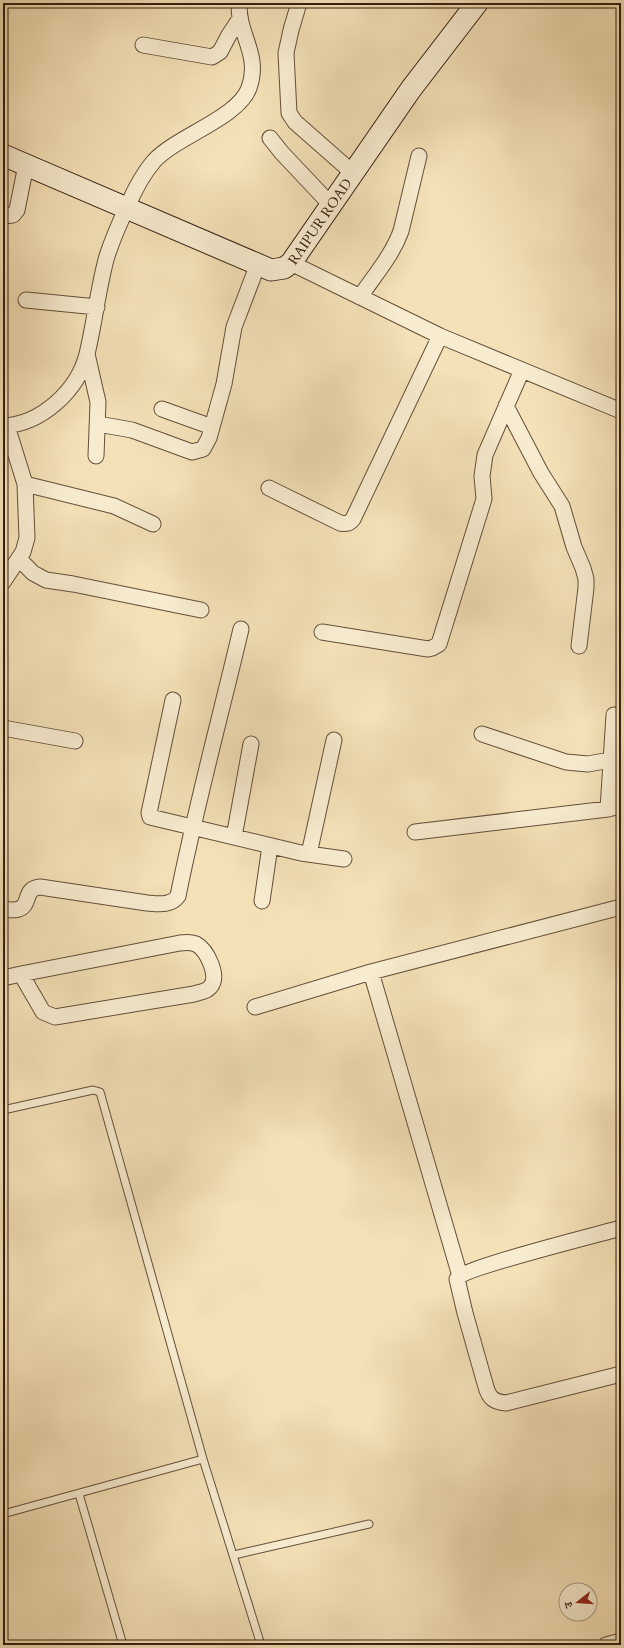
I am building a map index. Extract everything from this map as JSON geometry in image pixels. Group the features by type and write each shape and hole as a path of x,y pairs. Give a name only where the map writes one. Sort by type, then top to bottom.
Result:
{"main road":[{"name":"RAIPUR ROAD","path":"3,155 271,270 278,270 284,268 290,263 411,89 477,3"}],"street":[{"path":"3,582 19,559 26,545 27,538 25,484 5,426 31,420 67,393 76,381 84,366 107,257 114,235 142,176 155,160 169,148 233,108 242,99 248,89 254,63 251,50 239,20 239,3"},
{"path":"299,3 286,53 289,113 295,122 353,173"},
{"path":"143,45 212,57 220,52 228,35 239,20"},
{"path":"270,138 282,153 331,205"},
{"path":"360,297 390,255 397,242 419,156"},
{"path":"3,216 11,216 17,210 26,165"},
{"path":"290,263 440,336 621,410"},
{"path":"98,424 132,430 192,452 203,449 209,438 224,384 234,327 258,264"},
{"path":"26,300 97,307"},
{"path":"269,488 340,523 347,524 353,520 440,336"},
{"path":"87,354 98,402 96,456"},
{"path":"322,632 428,649 439,644 484,499 482,476 485,455 522,370"},
{"path":"506,406 541,473 562,506 574,547 584,568 586,588 579,646"},
{"path":"162,410 212,427"},
{"path":"25,484 114,506 153,524"},
{"path":"19,559 33,574 46,580 73,584 201,610"},
{"path":"3,909 17,911 21,909 30,891 36,887 162,904 171,902 178,896 192,827 241,629"},
{"path":"173,700 149,814 151,818 270,846 308,854 344,859"},
{"path":"415,832 614,808 610,760 614,715"},
{"path":"3,728 75,742"},
{"path":"482,734 566,762 588,764 610,760"},
{"path":"308,854 334,740"},
{"path":"234,837 251,744"},
{"path":"262,901 270,846"},
{"path":"255,1007 371,972 621,906"},
{"path":"3,978 21,974 189,942 197,945 205,953 210,962 214,975 210,988 194,994 54,1017 43,1012 21,974"},
{"path":"371,972 460,1276"},
{"path":"621,1228 500,1262 460,1276 457,1279 465,1314 488,1394 498,1402 506,1403 621,1374"},
{"path":"606,1645 621,1641"}],"lane":[{"path":"3,1110 93,1090 100,1092 203,1459 261,1645"},
{"path":"3,1514 203,1459"},
{"path":"79,1494 123,1645"},
{"path":"234,1555 369,1524"}]}
